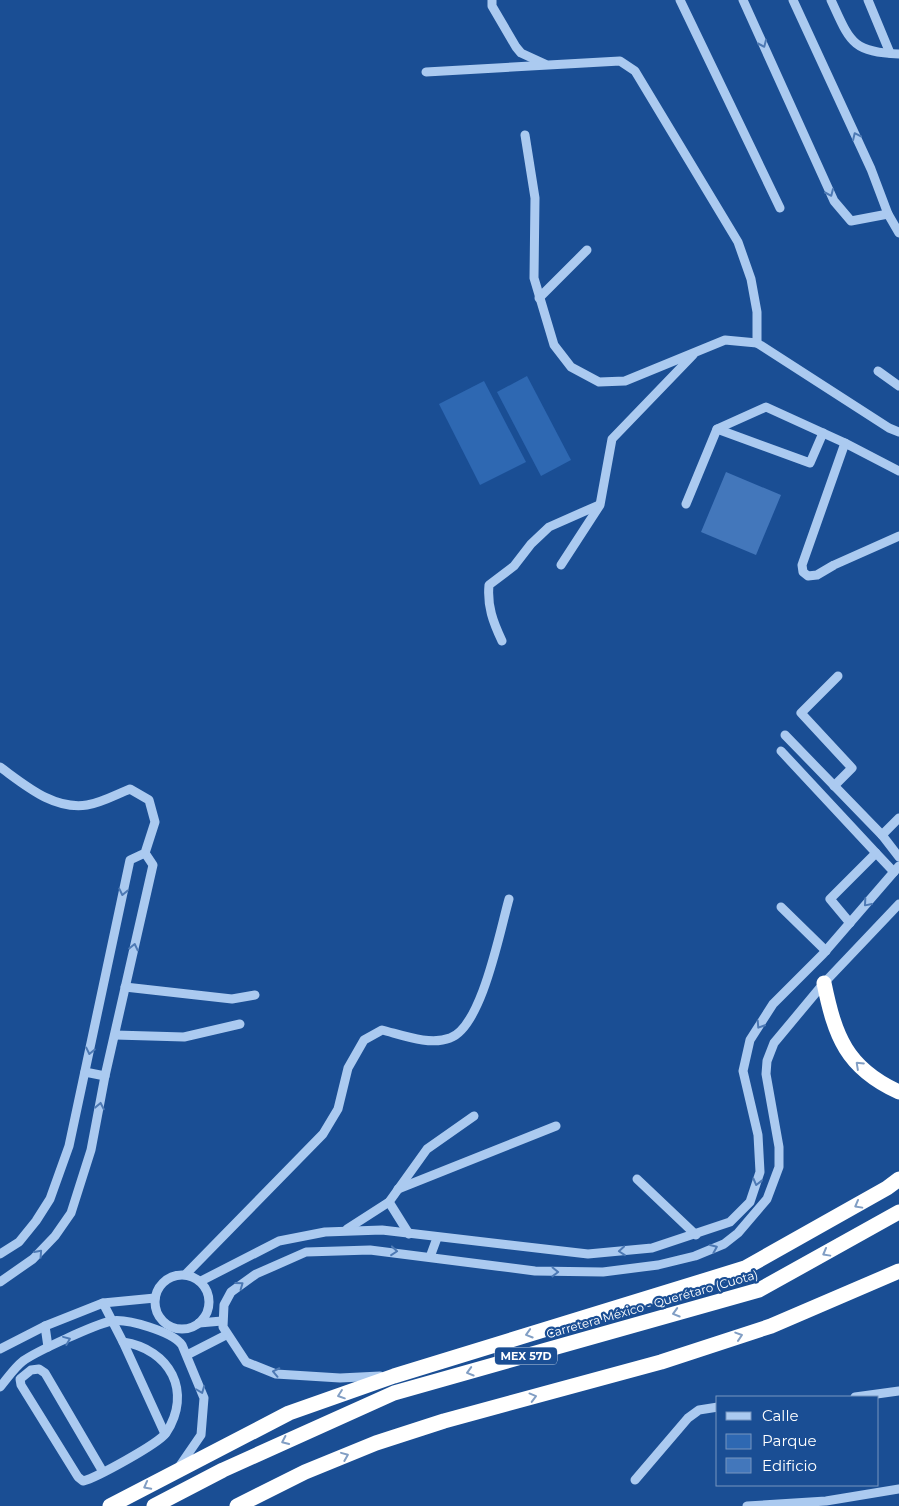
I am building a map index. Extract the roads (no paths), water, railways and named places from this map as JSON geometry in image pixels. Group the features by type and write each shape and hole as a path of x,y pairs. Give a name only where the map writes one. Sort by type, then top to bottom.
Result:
{"highway":[{"path":"824,983 832,1023 850,1056 878,1082 899,1092"},
{"path":"110,1506 177,1469 289,1413 394,1376 745,1268 887,1188 899,1179"},
{"name":"Carretera México - Querétaro (Cuota)","path":"154,1506 222,1470 394,1394 759,1290 899,1212"},
{"path":"237,1506 305,1472 376,1443 444,1421 661,1362 771,1326 899,1271"}],"street":[{"path":"492,0 492,6 521,53 548,65"},
{"path":"680,0 780,208"},
{"path":"743,0 834,201 851,221 888,214"},
{"path":"793,0 870,169 888,214 899,233"},
{"path":"831,0 844,29 854,43 868,51 894,53"},
{"path":"868,0 894,53"},
{"path":"426,72 620,61 636,71 738,242 751,279 757,312 757,343"},
{"path":"525,135 535,198 534,278 554,345 571,367 599,382 625,381 725,340 757,343 889,428 899,432"},
{"path":"539,298 587,250"},
{"path":"561,564 600,505 612,439 696,352"},
{"path":"878,372 899,386"},
{"path":"686,504 717,429 766,407 845,443 899,472"},
{"path":"717,429 810,463 824,433"},
{"path":"845,443 802,565 803,572 808,576 817,575 834,564 899,536"},
{"path":"502,640 492,619 488,596 489,585 514,566 531,544 550,527 600,505"},
{"path":"834,786 852,768 801,713 838,676"},
{"path":"785,735 882,835 899,857"},
{"path":"201,1281 278,1241 346,1230 382,1230 437,1238 588,1254 652,1248 696,1235 730,1222 750,1202 760,1172 758,1135 743,1071 750,1040 773,1004 826,950 896,869 876,853 781,751"},
{"path":"0,768 38,794 67,805 87,805 130,789 148,800 155,822 144,853 130,860 69,1146 50,1199 36,1221 19,1242 0,1254"},
{"path":"882,835 899,818"},
{"path":"0,1282 33,1259 54,1236 71,1212 91,1150 105,1076 153,865 144,853"},
{"path":"850,923 830,899 876,853"},
{"path":"160,1325 155,1298 160,1287 168,1278 186,1274 323,1134 338,1109 348,1068 364,1040 382,1030 425,1040 451,1038 464,1028 479,1005 509,899"},
{"path":"394,1376 340,1378 276,1374 246,1362 226,1335 222,1321 224,1305 231,1292 256,1274 306,1252 370,1250 535,1271 602,1272 658,1265 695,1256 724,1244 753,1218 767,1199 779,1167 779,1147 768,1095 767,1061 774,1043 824,983 899,904"},
{"path":"781,906 826,950"},
{"path":"125,987 232,999 255,995"},
{"path":"115,1035 184,1037 240,1024"},
{"path":"85,1072 105,1076"},
{"path":"346,1230 389,1202 427,1149 474,1116"},
{"path":"398,1190 556,1126"},
{"path":"637,1179 696,1235"},
{"path":"389,1202 409,1234"},
{"path":"430,1257 437,1238"},
{"path":"652,1248 658,1265"},
{"path":"186,1274 201,1281 210,1298 224,1305"},
{"path":"0,1349 45,1326 103,1303 155,1298"},
{"path":"199,1324 208,1312 210,1298"},
{"path":"103,1303 165,1434"},
{"path":"0,1387 22,1362 48,1347 112,1321 160,1325 177,1334 204,1398 201,1436 177,1469"},
{"path":"177,1334 199,1324 222,1321"},
{"path":"45,1326 48,1347"},
{"path":"187,1355 226,1335"},
{"path":"103,1472 45,1373 39,1369 31,1370 20,1379 21,1385 78,1477 82,1480 89,1480 156,1443 165,1434 176,1412 178,1392 174,1377 166,1364 152,1350 138,1344 123,1342"},
{"path":"862,1396 899,1391"},
{"path":"635,1480 688,1418 699,1410 716,1408"},
{"path":"747,1506 826,1500 899,1490"}]}
